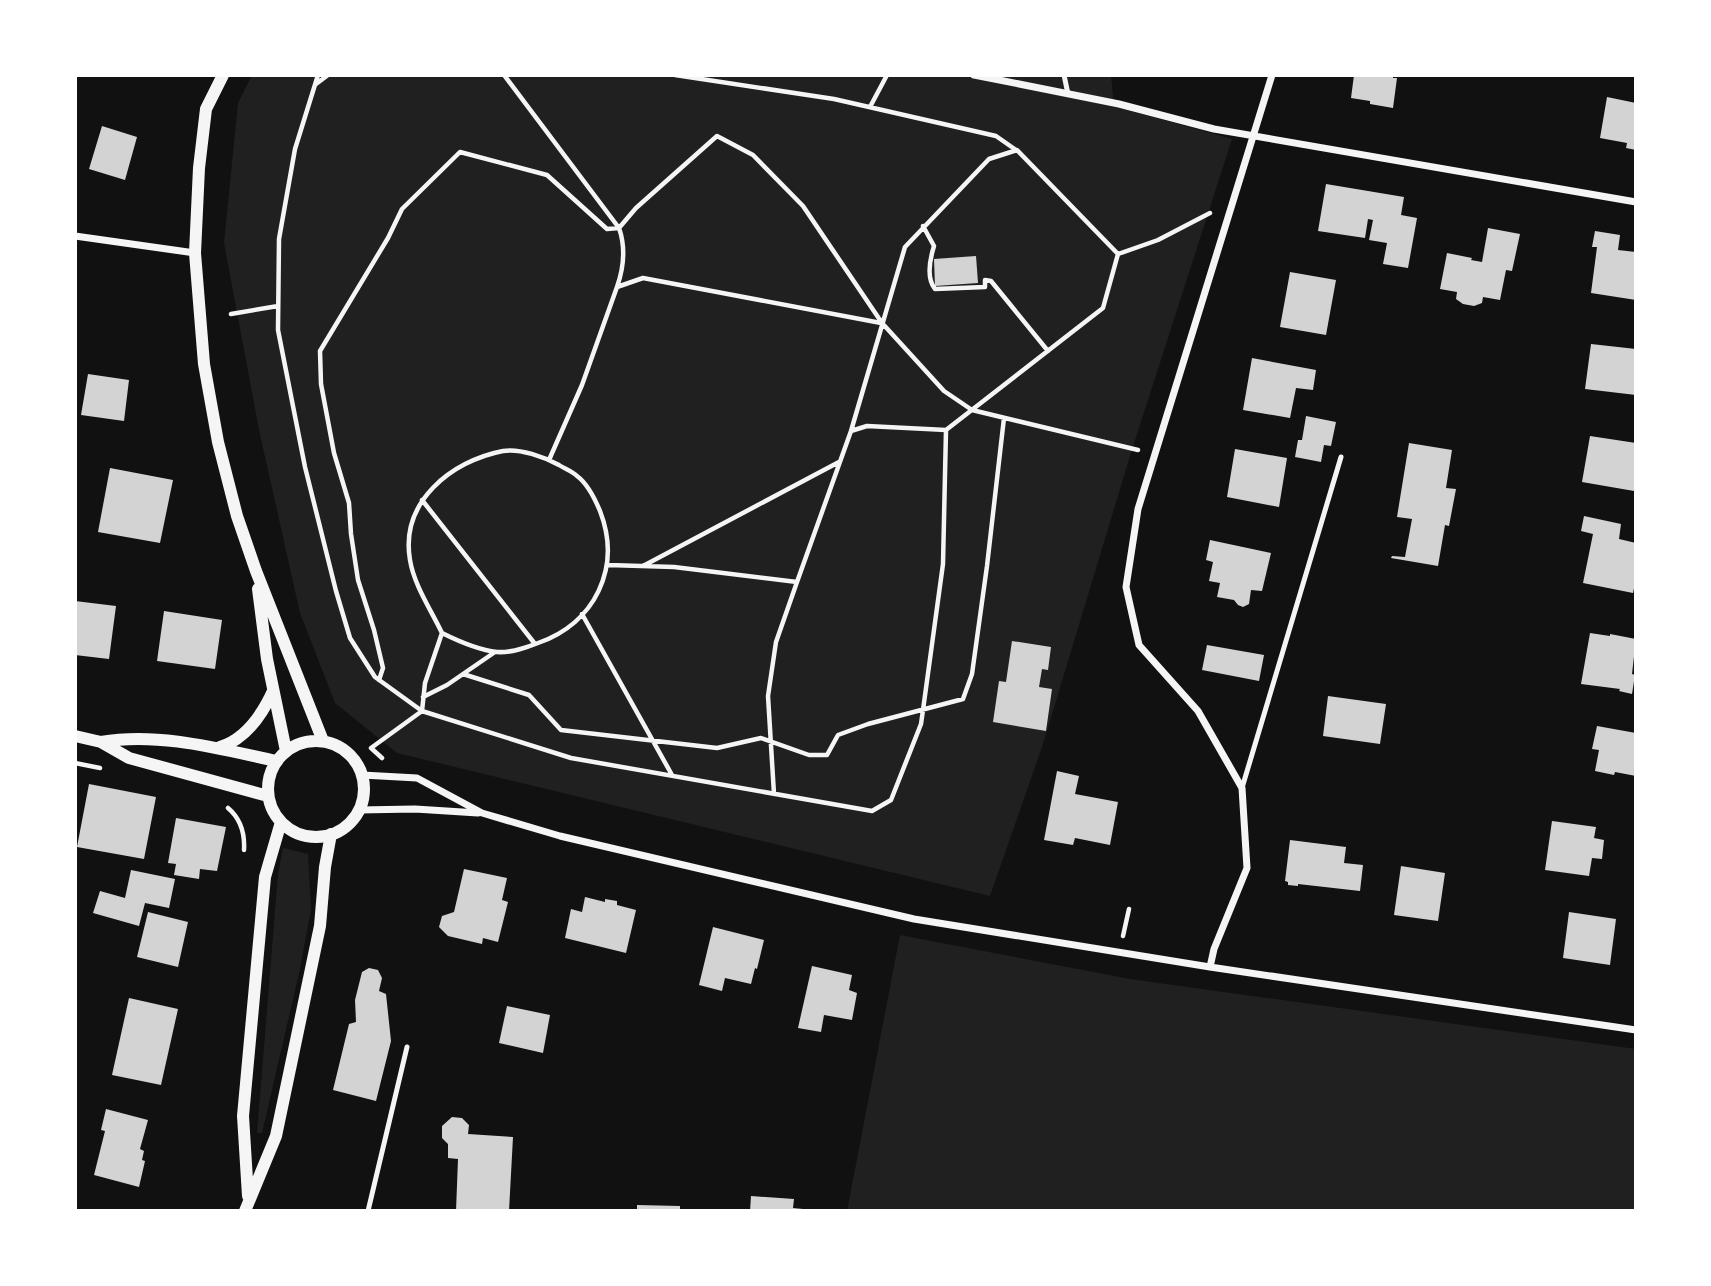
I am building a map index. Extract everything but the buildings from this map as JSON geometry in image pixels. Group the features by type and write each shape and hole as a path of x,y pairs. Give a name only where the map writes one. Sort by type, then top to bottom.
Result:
{"street":[{"path":"223,75 206,109 199,169 195,253 204,364 218,442 237,516 323,741"},
{"path":"974,75 1119,104 1214,129 1636,202"},
{"path":"1210,967 1214,949 1247,868 1242,788 1198,711 1139,645 1126,587 1138,509 1272,75"},
{"path":"75,236 195,253"},
{"path":"256,571 281,756"},
{"path":"216,748 232,743 262,715 273,691"},
{"path":"75,736 101,742 129,758 268,796"},
{"path":"101,742 127,738 281,756"},
{"path":"323,741 341,747 354,759 362,775 364,793 359,810 347,825 331,834 317,837 291,830 281,822 272,810 268,796 269,778 281,756 297,744 323,741"},
{"path":"362,775 418,778 482,813 560,836 914,919 1210,967 1636,1030"},
{"path":"359,810 415,809 482,813"},
{"path":"246,1205 243,1115 265,877 281,822"},
{"path":"246,1205 275,1136 281,1110 320,926 331,834"}],"lane":[{"path":"1064,75 1068,94"},
{"path":"1242,788 1341,457"},
{"path":"368,1211 407,1046"}],"path":[{"path":"318,75 295,149 279,239 278,330 305,467 350,638 379,680 422,711 571,758 872,811 891,800 921,724 943,564 946,430"},
{"path":"315,85 328,75"},
{"path":"504,75 619,228 624,244 621,274 583,385 549,460"},
{"path":"675,75 834,99 996,136 1017,150 1118,254"},
{"path":"870,107 887,75"},
{"path":"379,680 383,668 358,580 349,503 334,453 321,384 320,351 402,209 460,152 547,175 607,229 619,228 636,208 717,136 753,155 803,206 882,323 944,391 972,410 1156,454"},
{"path":"774,794 768,696 776,642 851,431 905,247 989,159 1017,150"},
{"path":"1118,254 1158,240 1232,202"},
{"path":"923,226 934,246 930,260 931,285 934,289 985,287 985,280 991,281 1048,351"},
{"path":"851,431 867,426 946,430 1103,308 1118,254"},
{"path":"617,287 643,278 882,323"},
{"path":"231,314 278,306"},
{"path":"463,674 529,695 561,730 717,748 761,738 809,755 827,755 838,736 868,724 963,699 972,674 1004,418"},
{"path":"507,450 549,460 578,476 595,499 604,521 609,546 603,584 582,614 551,639 521,650 496,652 463,643 442,633 421,591 410,561 409,535 416,507 422,500 436,483 478,457 507,450"},
{"path":"642,566 840,461"},
{"path":"422,500 535,644"},
{"path":"608,565 674,567 797,582"},
{"path":"582,614 673,776"},
{"path":"422,711 425,683 442,633"},
{"path":"423,697 496,652"},
{"path":"218,803 230,809 238,818 244,837 244,850"},
{"path":"1123,937 1129,909"}],"shaded area":[{"path":"252,75 1111,75 1114,106 1232,139 1130,456 1043,744 990,896 397,753 335,703 300,613 259,430 224,243 238,103"},
{"path":"283,848 308,854 311,909 262,1133 257,1133 278,874"},
{"path":"900,935 1130,979 1636,1049 1636,1211 847,1211"}]}
